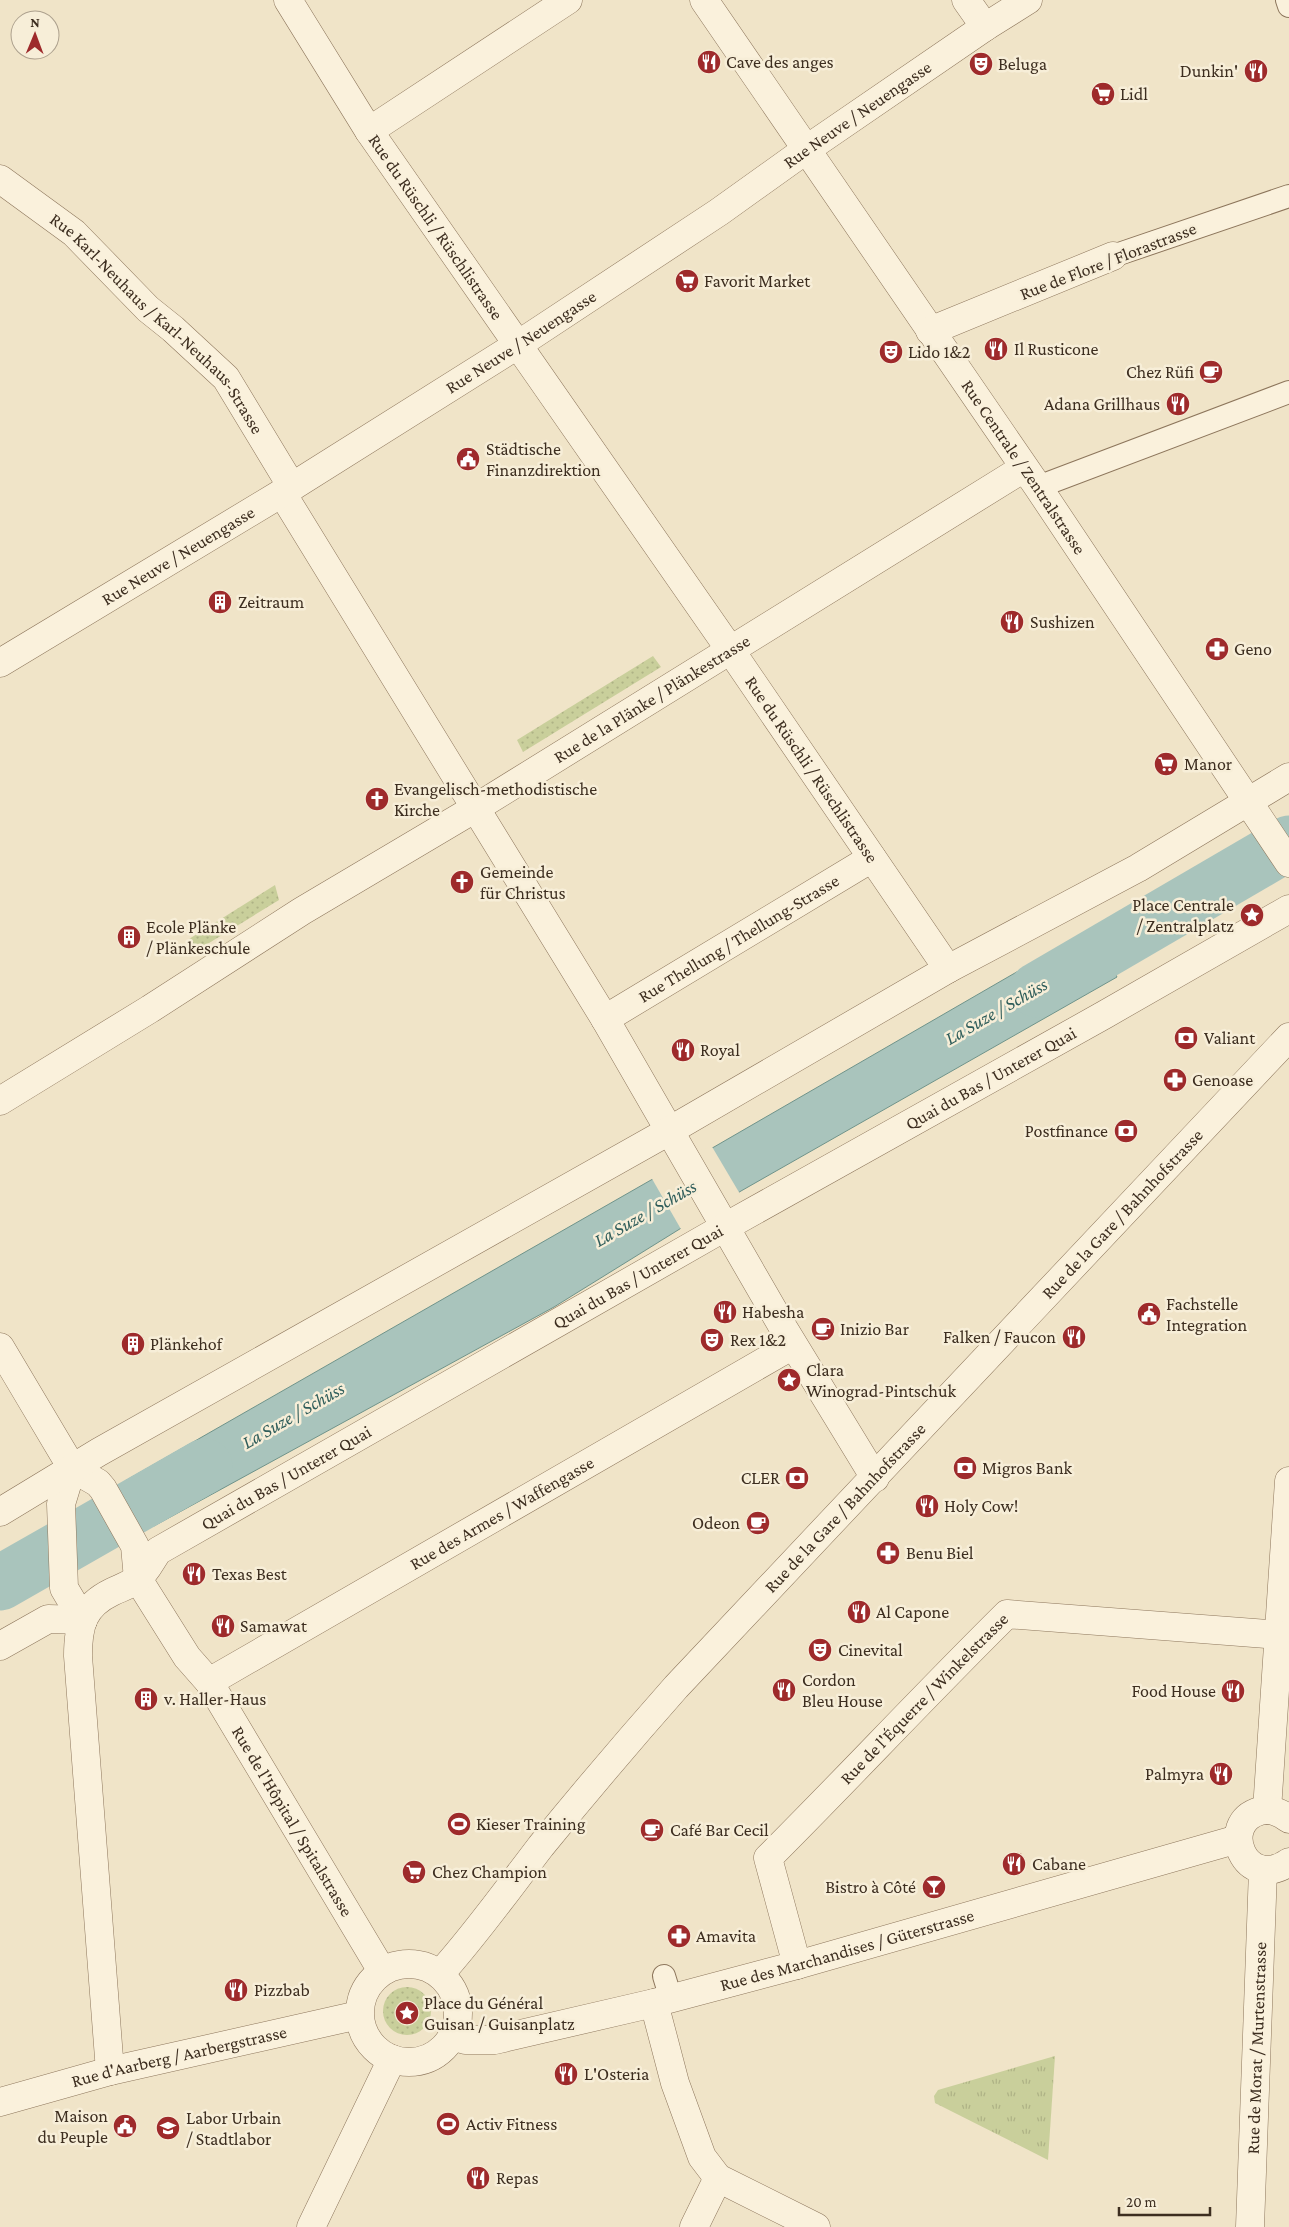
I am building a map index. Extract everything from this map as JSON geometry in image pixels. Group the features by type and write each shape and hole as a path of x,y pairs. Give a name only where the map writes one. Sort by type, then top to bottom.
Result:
{"street":[{"name":"Rue du Rüschli / Rüschlistrasse","path":"288,0 370,131 731,651 948,969"},
{"path":"370,131 568,0"},
{"name":"Rue Centrale / Zentralstrasse","path":"704,0 1031,478 1289,863"},
{"path":"966,0 985,27"},
{"name":"Rue Neuve / Neuengasse","path":"0,663 287,490 519,344 719,212 807,149 985,27 1028,0"},
{"path":"1287,0 1289,6"},
{"name":"Rue Karl-Neuhaus / Karl-Neuhaus-Strasse","path":"0,179 74,233 148,309 173,329 226,378 287,490 474,809 605,1019 793,1345 875,1478"},
{"name":"Rue de Flore / Florastrasse","path":"930,331 1113,256 1289,196"},
{"path":"1031,478 1289,392"},
{"name":"Rue de la Plänke / Plänkestrasse","path":"0,1101 150,1009 302,910 474,809 731,651 1031,478"},
{"path":"0,1512 72,1468 669,1131 948,969 1138,868 1289,777"},
{"name":"Rue Thellung / Thellung-Strasse","path":"605,1019 872,858"},
{"name":"Quai du Bas / Unterer Quai","path":"83,1620 91,1606 102,1597 138,1579 158,1551 720,1218 1095,1020 1289,909"},
{"name":"Rue de la Gare / Bahnhofstrasse","path":"440,1974 469,1941 494,1906 589,1786 676,1687 1289,1037"},
{"name":"Rue des Armes / Waffengasse","path":"209,1682 793,1345"},
{"name":"Rue de l'Hôpital / Spitalstrasse","path":"0,1347 72,1468 98,1483 102,1489 136,1546 138,1579 187,1657 209,1682 382,1971"},
{"path":"72,1468 61,1504 64,1588 83,1620 78,1637 78,1656 110,2070"},
{"path":"1289,1481 1280,1636 1278,1814 1250,1816 1240,1830 1238,1839 1239,1848 1248,1862 1263,1870 1273,1870 1289,1862"},
{"name":"Rue de l'Équerre / Winkelstrasse","path":"797,1965 768,1858 839,1787 948,1671 1007,1614 1280,1636"},
{"path":"0,1646 48,1619 83,1620"},
{"name":"Rue des Marchandises / Güterstrasse","path":"453,2036 477,2041 495,2040 663,1992 797,1965 1238,1839"},
{"name":"Rue de Morat / Murtenstrasse","path":"1250,2227 1263,1870"},
{"path":"412,1963 427,1966 440,1974 456,1996 458,2010 453,2036 442,2049 427,2059 410,2062 392,2059 380,2052 369,2042 362,2030 359,2016 361,1998 369,1983 382,1971 396,1965 412,1963"},
{"path":"663,1992 675,2083 702,2156 718,2178 816,2227"},
{"name":"Rue d'Aarberg / Aarbergstrasse","path":"0,2102 110,2070 359,2016"},
{"path":"312,2227 392,2059"},
{"path":"694,2227 718,2178"}],"green space":[{"path":"653,656 661,667 523,752 517,740"},
{"path":"275,885 279,900 196,951 189,939"},
{"path":"402,1987 412,1987 421,1991 427,1997 430,2002 430,2020 421,2031 412,2035 402,2035 393,2031 387,2025 383,2016 383,2006 387,1997 393,1991"},
{"path":"1055,2056 1048,2160 935,2103 934,2096 938,2090"}],"water":[{"path":"1091,929 1117,977 741,1191 554,1307 154,1526 125,1481 651,1180 714,1147"}],"pier":[{"path":"711,1145 740,1194 682,1231 651,1177"}],"waterway":[{"name":"La Suze / Schüss","path":"1037,990 1289,843"},
{"name":"La Suze / Schüss","path":"0,1583 205,1466"}],"place":[{"name":"Cave des anges","path":"709,62"},
{"name":"Beluga","path":"981,64"},
{"name":"Dunkin'","path":"1256,71"},
{"name":"Lidl","path":"1103,94"},
{"name":"Favorit Market","path":"687,281"},
{"name":"Il Rusticone","path":"996,349"},
{"name":"Lido 1&2","path":"891,352"},
{"name":"Chez Rüfi","path":"1211,372"},
{"name":"Adana Grillhaus","path":"1178,404"},
{"name":"Städtische Finanzdirektion","path":"468,459"},
{"name":"Zeitraum","path":"220,602"},
{"name":"Sushizen","path":"1012,622"},
{"name":"Geno","path":"1217,649"},
{"name":"Manor","path":"1166,764"},
{"name":"Evangelisch-methodistische Kirche","path":"377,799"},
{"name":"Gemeinde für Christus","path":"462,882"},
{"name":"Place Centrale / Zentralplatz","path":"1252,915"},
{"name":"Ecole Plänke / Plänkeschule","path":"129,937"},
{"name":"Valiant","path":"1186,1038"},
{"name":"Royal","path":"683,1050"},
{"name":"Genoase","path":"1175,1080"},
{"name":"Postfinance","path":"1126,1131"},
{"name":"Habesha","path":"725,1312"},
{"name":"Fachstelle Integration","path":"1149,1314"},
{"name":"Inizio Bar","path":"823,1329"},
{"name":"Falken / Faucon","path":"1074,1337"},
{"name":"Rex 1&2","path":"712,1340"},
{"name":"Plänkehof","path":"133,1344"},
{"name":"Clara Winograd-Pintschuk","path":"789,1380"},
{"name":"Migros Bank","path":"965,1468"},
{"name":"CLER","path":"797,1478"},
{"name":"Holy Cow!","path":"927,1506"},
{"name":"Odeon","path":"758,1523"},
{"name":"Benu Biel","path":"888,1553"},
{"name":"Texas Best","path":"194,1574"},
{"name":"Al Capone","path":"859,1612"},
{"name":"Samawat","path":"223,1626"},
{"name":"Cinevital","path":"820,1650"},
{"name":"Cordon Bleu House","path":"784,1690"},
{"name":"Food House","path":"1233,1691"},
{"name":"v. Haller-Haus","path":"146,1699"},
{"name":"Palmyra","path":"1221,1774"},
{"name":"Kieser Training","path":"459,1824"},
{"name":"Café Bar Cecil","path":"652,1830"},
{"name":"Cabane","path":"1014,1864"},
{"name":"Chez Champion","path":"414,1872"},
{"name":"Bistro à Côté","path":"934,1887"},
{"name":"Amavita","path":"679,1936"},
{"name":"Pizzbab","path":"236,1990"},
{"name":"Place du Général Guisan / Guisanplatz","path":"407,2013"},
{"name":"L'Osteria","path":"566,2074"},
{"name":"Activ Fitness","path":"448,2124"},
{"name":"Maison du Peuple","path":"125,2126"},
{"name":"Labor Urbain / Stadtlabor","path":"168,2128"},
{"name":"Repas","path":"478,2178"}]}
